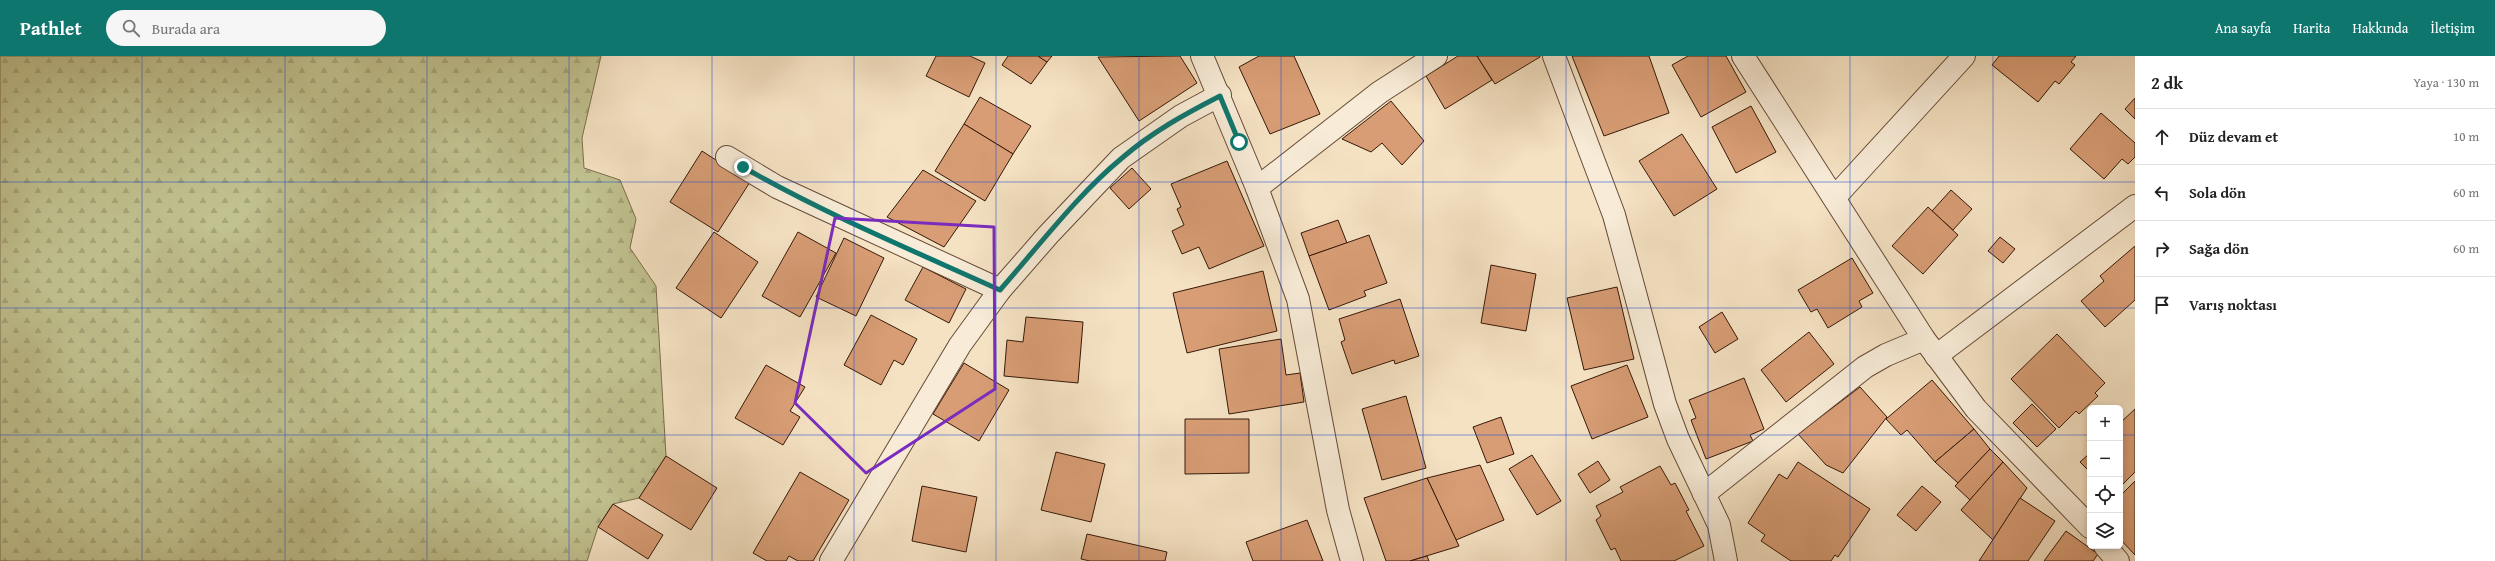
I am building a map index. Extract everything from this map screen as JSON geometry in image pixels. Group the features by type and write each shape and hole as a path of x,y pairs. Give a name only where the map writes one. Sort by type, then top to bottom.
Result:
{"street":[{"path":"1202,56 1220,96 1257,188 1298,299 1338,510 1352,561"},
{"path":"1257,188 1380,92 1436,56"},
{"path":"1554,56 1614,215 1665,404 1678,439 1720,525 1726,561"},
{"path":"1743,56 1835,197 1930,348 1976,409 2087,524"},
{"path":"1835,197 1964,56"},
{"path":"831,561 960,345 1000,290 1048,234 1121,158 1181,116 1220,96"},
{"path":"727,157 784,190 1000,290"},
{"path":"1704,494 1865,368 1886,355 1930,348 2135,206"},
{"path":"2108,549 2118,561"}],"highlighted area":[{"path":"835,218 994,227 995,389 866,473 795,403"}],"green space":[{"path":"0,56 601,56 582,138 584,168 620,180 636,219 630,248 656,286 666,456 639,498 613,504 598,527 587,561 0,561"}],"building":[{"path":"936,56 970,56 985,63 969,97 926,76"},
{"path":"1008,56 1038,56 1047,62 1031,84 1002,65"},
{"path":"1038,56 1052,56 1047,62"},
{"path":"1180,56 1197,83 1139,121 1098,57"},
{"path":"1259,56 1294,56 1320,114 1270,134 1239,67"},
{"path":"1458,56 1477,56 1492,80 1445,109 1426,76"},
{"path":"1477,56 1540,56 1540,57 1495,84"},
{"path":"1572,56 1649,56 1669,113 1604,136"},
{"path":"1688,56 1726,56 1746,92 1701,117 1672,65"},
{"path":"1999,56 2076,56 2071,62 2075,65 2059,84 2055,81 2038,102 1992,65"},
{"path":"980,97 1031,126 1013,154 964,124"},
{"path":"2135,98 2135,119 2125,109"},
{"path":"1391,101 1424,141 1402,165 1382,143 1371,152 1342,139"},
{"path":"1751,106 1776,152 1736,173 1712,127"},
{"path":"2101,113 2135,143 2135,157 2128,164 2122,159 2104,179 2070,149"},
{"path":"964,124 1013,154 985,201 935,171"},
{"path":"1682,134 1717,189 1674,216 1639,161"},
{"path":"702,151 750,182 718,232 670,202"},
{"path":"1227,161 1264,246 1209,269 1199,247 1182,254 1172,231 1184,225 1177,209 1181,207 1171,184"},
{"path":"1132,168 1151,189 1129,209 1110,188"},
{"path":"923,170 976,201 944,247 887,217"},
{"path":"1951,190 1972,209 1953,230 1932,211"},
{"path":"1928,207 1958,235 1923,274 1892,246"},
{"path":"1338,220 1347,243 1309,256 1301,233"},
{"path":"714,232 758,262 721,318 676,288"},
{"path":"798,232 836,253 800,317 762,296"},
{"path":"1369,235 1387,283 1364,291 1366,296 1329,310 1309,256"},
{"path":"2000,237 2015,249 2003,263 1988,251"},
{"path":"844,238 884,258 856,316 816,297"},
{"path":"2135,246 2135,300 2105,327 2081,301 2104,281 2100,276"},
{"path":"1852,258 1873,293 1859,301 1862,307 1828,328 1817,309 1811,312 1798,290"},
{"path":"1491,265 1536,274 1526,331 1481,323"},
{"path":"923,267 966,289 949,323 905,300"},
{"path":"1263,271 1277,331 1187,353 1173,293"},
{"path":"1617,287 1634,359 1584,370 1567,298"},
{"path":"1400,299 1419,356 1395,364 1394,360 1352,374 1341,342 1345,340 1339,319"},
{"path":"1722,312 1738,339 1715,353 1699,327"},
{"path":"871,315 917,339 903,365 894,360 881,385 844,365"},
{"path":"1026,317 1083,322 1078,383 1004,376 1007,340 1023,342"},
{"path":"1809,332 1834,364 1786,402 1761,370"},
{"path":"2057,334 2105,383 2095,393 2098,396 2079,414 2076,411 2059,428 2011,379"},
{"path":"1281,339 1286,375 1300,373 1304,402 1229,414 1219,349"},
{"path":"964,363 1009,390 979,441 933,414"},
{"path":"766,365 805,387 790,411 800,417 783,445 735,418"},
{"path":"1627,365 1648,417 1592,439 1571,386"},
{"path":"1744,378 1764,429 1750,435 1753,441 1706,459 1691,420 1696,418 1689,400"},
{"path":"1932,380 1974,429 1935,462 1907,430 1901,435 1886,419"},
{"path":"1860,387 1887,417 1843,473 1826,465 1798,434"},
{"path":"1406,396 1426,468 1382,480 1362,409"},
{"path":"2032,404 2056,429 2037,447 2013,423"},
{"path":"2135,409 2135,472 2123,484 2123,441 2123,420"},
{"path":"1501,417 1514,454 1487,463 1473,427"},
{"path":"1185,419 1249,419 1249,473 1185,474"},
{"path":"1974,429 1990,449 1958,483 1935,462"},
{"path":"1990,449 2003,462 1970,500 1955,486"},
{"path":"1056,452 1105,464 1091,522 1041,510"},
{"path":"1532,455 1561,501 1537,515 1509,469"},
{"path":"666,456 717,488 691,530 639,498"},
{"path":"2087,456 2087,469 2080,462"},
{"path":"1598,461 1610,480 1590,493 1578,474"},
{"path":"1798,462 1870,509 1838,557 1835,555 1831,561 1791,561 1761,541 1765,535 1748,523 1779,474 1787,479"},
{"path":"2003,462 2027,488 1993,540 1961,510"},
{"path":"1480,465 1504,520 1456,540 1427,478"},
{"path":"1660,466 1671,485 1675,483 1689,510 1686,511 1704,546 1674,561 1621,561 1615,548 1611,550 1596,520 1601,516 1596,506 1623,492 1620,487"},
{"path":"800,472 849,500 813,561 798,561 789,556 786,561 767,561 753,553"},
{"path":"1427,478 1459,546 1410,561 1386,561 1364,498"},
{"path":"2135,481 2135,555 2123,542 2123,493"},
{"path":"922,486 977,497 966,552 912,541"},
{"path":"1922,486 1941,502 1916,531 1897,515"},
{"path":"2020,498 2055,521 2028,561 1979,561"},
{"path":"613,504 663,535 648,559 598,527"},
{"path":"1307,520 1323,561 1253,561 1246,542"},
{"path":"2066,531 2087,546 2087,549 2091,549 2098,554 2093,561 2044,561"},
{"path":"1087,534 1167,552 1165,561 1090,561 1081,559"},
{"path":"1427,556 1429,561 1410,561"}],"route":[{"path":"743,167 777,186 843,218 1000,290 1048,234 1098,180 1121,158 1147,138 1181,116 1220,96 1239,142"}]}
